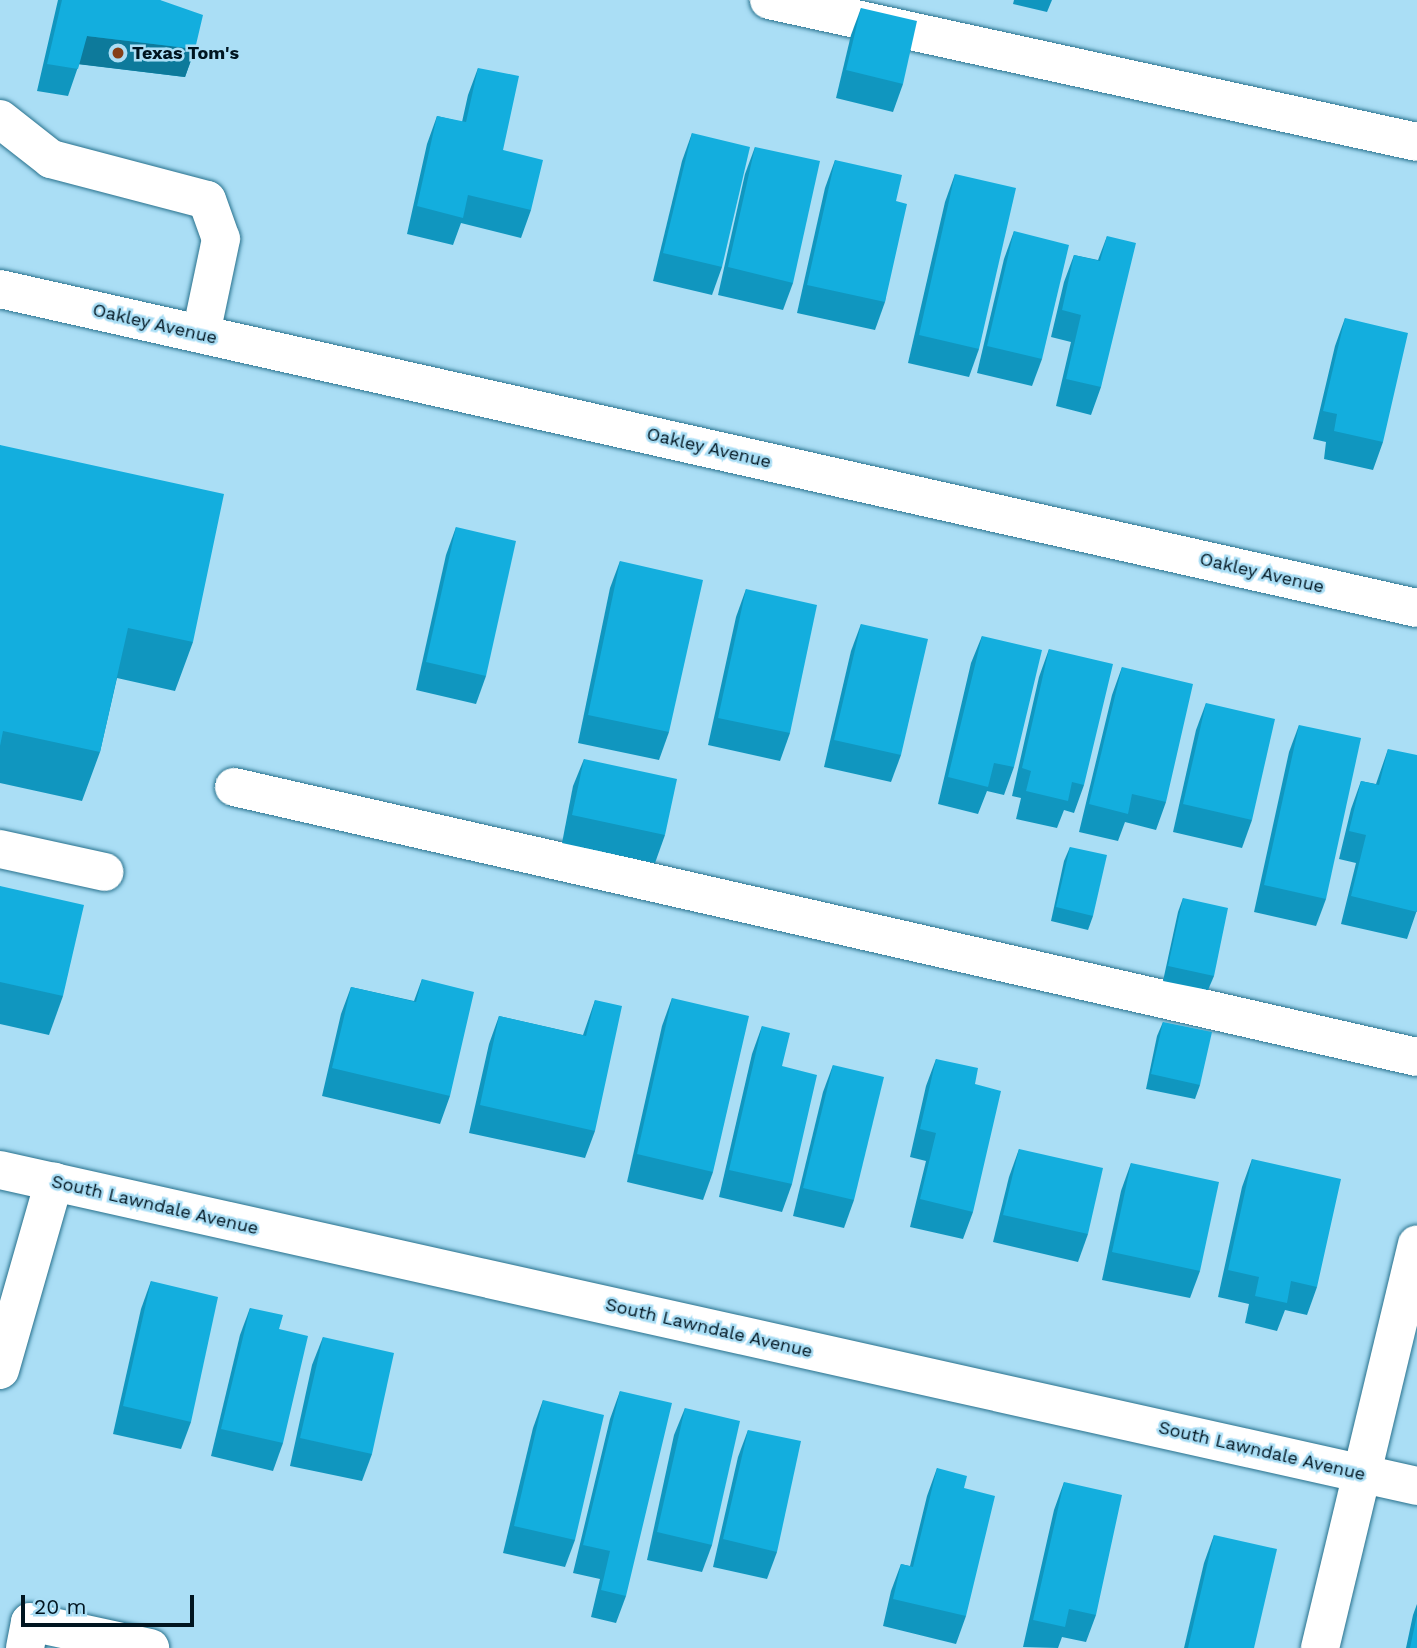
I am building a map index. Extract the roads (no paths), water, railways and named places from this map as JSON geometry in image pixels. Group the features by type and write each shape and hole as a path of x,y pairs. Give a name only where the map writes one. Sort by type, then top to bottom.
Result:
{"street":[{"path":"769,0 1417,142"},
{"path":"0,119 51,159 207,200 221,239 201,334"},
{"name":"Oakley Avenue","path":"0,289 1417,608"},
{"path":"234,787 1417,1057"},
{"path":"0,849 105,872"},
{"name":"South Lawndale Avenue","path":"0,1170 1417,1486"},
{"path":"0,1370 54,1182"},
{"path":"1321,1648 1417,1244"},
{"path":"25,1648 30,1622 150,1648"}],"place":[{"name":"Texas Tom's","path":"118,53"}]}
